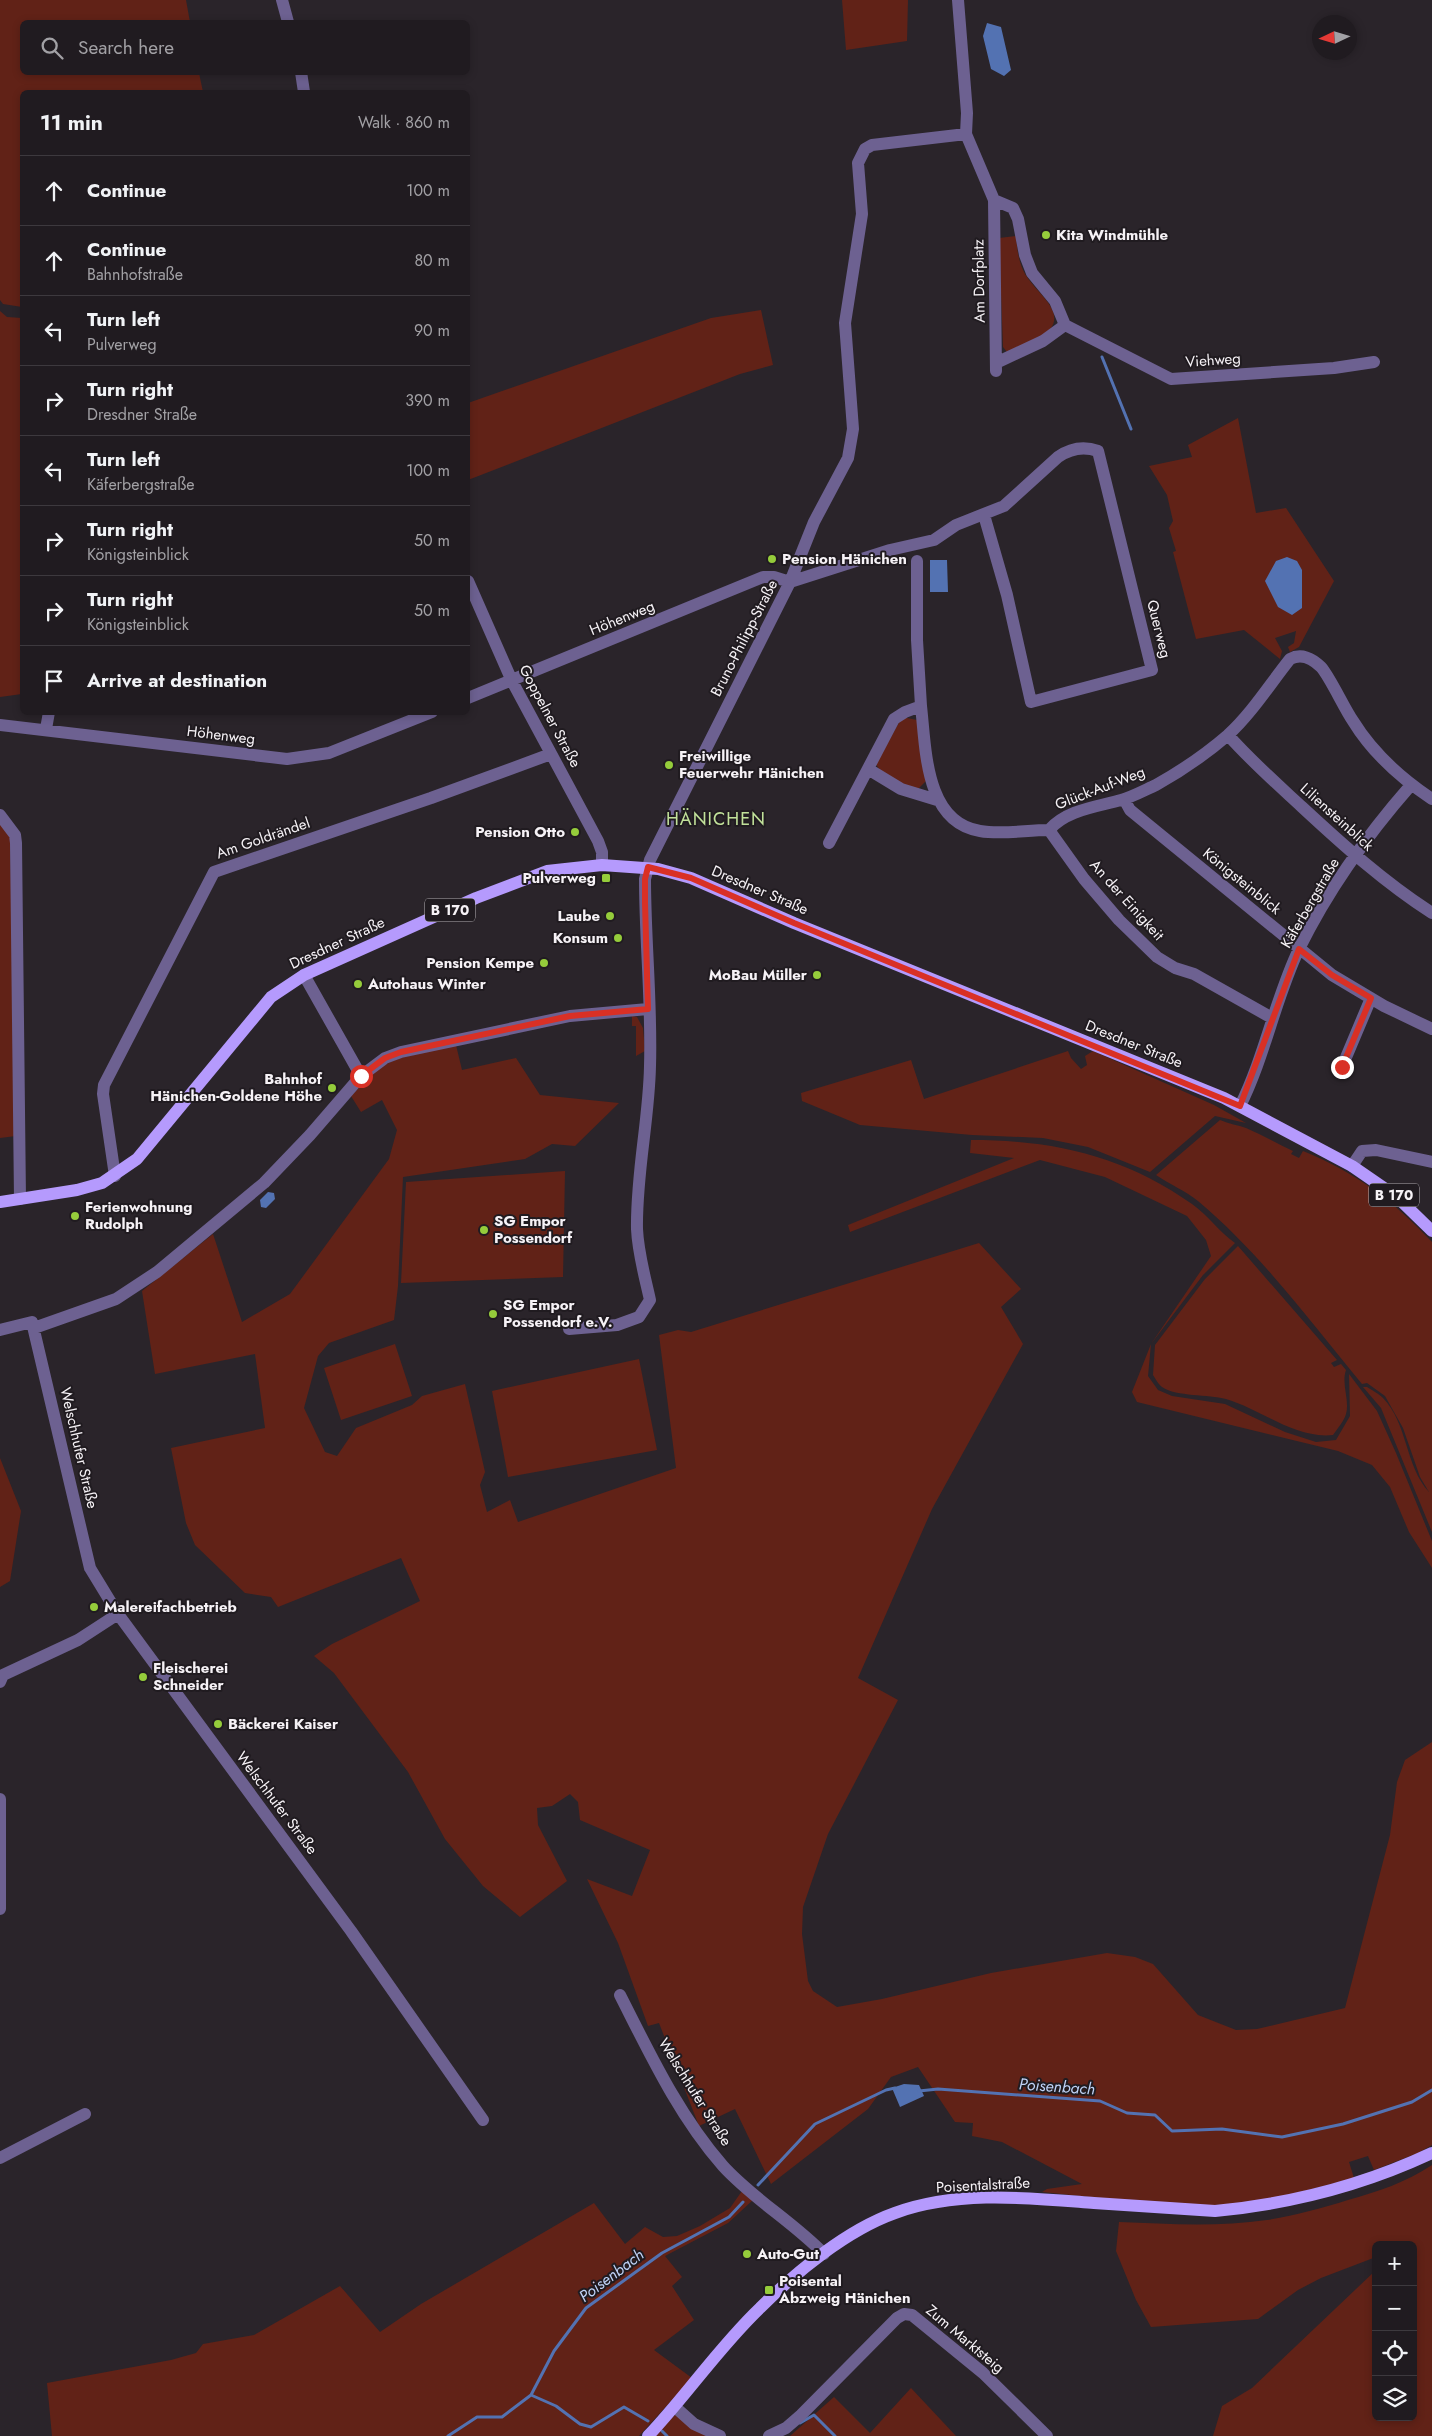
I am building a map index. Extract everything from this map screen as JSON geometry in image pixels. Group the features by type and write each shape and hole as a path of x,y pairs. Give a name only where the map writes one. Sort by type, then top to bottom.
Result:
{"main road":[{"name":"Dresdner Straße","path":"114,1176 137,1159 271,997 304,975 524,879 547,871 602,865 648,867 691,878 794,923 1240,1106 1352,1166 1396,1197 1432,1231"},
{"name":"B 170","path":"0,1202 77,1190 102,1183 114,1176"},
{"name":"Poisentalstraße","path":"648,2436 759,2309 824,2254 871,2223 920,2205 1018,2197 1215,2211 1239,2209 1270,2204 1364,2181 1432,2153"}],"street":[{"path":"282,0 287,20"},
{"path":"958,0 967,114 966,134"},
{"path":"301,75 304,90"},
{"name":"Am Dorfplatz","path":"966,134 970,148 994,200 997,367 1043,341 1065,325"},
{"name":"Bruno-Philipp-Straße","path":"648,867 790,582 814,522 848,458 853,429 845,323 862,214 858,163 865,149 872,145 966,134"},
{"path":"994,200 1013,208 1018,218 1024,255 1032,273 1055,301 1065,325"},
{"name":"Viehweg","path":"1065,325 1171,379 1334,368 1374,362"},
{"name":"Querweg","path":"790,582 890,550 934,540 956,525 1004,506 1022,488 1066,452 1086,447 1098,451 1152,670 1031,702 1007,595 984,515"},
{"path":"868,769 901,789 937,800 925,742 921,706 917,640 917,561"},
{"name":"Höhenweg","path":"470,697 763,577 774,577 790,582"},
{"name":"Goppelner Straße","path":"470,586 512,681 598,841 602,852 602,865"},
{"name":"Glück-Auf-Weg","path":"937,800 960,825 980,832 1049,830 1057,821 1072,814 1124,799 1155,785 1187,765 1228,735 1258,702 1290,658 1297,655 1304,656 1321,668 1354,723 1380,755 1411,786"},
{"path":"829,843 894,719 905,712 921,706"},
{"path":"46,729 48,715"},
{"name":"Höhenweg","path":"0,725 287,759 329,753 424,715"},
{"name":"Liliensteinblick","path":"1228,735 1247,756 1356,857 1403,894 1432,912"},
{"name":"Am Goldrändel","path":"114,1176 104,1085 214,872 431,798 551,754"},
{"path":"1411,786 1432,799"},
{"name":"Käferbergstraße","path":"1240,1106 1252,1081 1272,1018 1299,949 1337,883 1380,820 1411,786"},
{"name":"Königsteinblick","path":"1124,799 1130,810 1332,975 1371,998 1432,1028"},
{"path":"0,815 15,835 16,843 20,1199"},
{"name":"An der Einigkeit","path":"1049,830 1090,886 1119,920 1156,957 1175,968 1194,974 1272,1018"},
{"path":"569,1329 617,1325 639,1317 650,1300 643,1275 637,1230 641,1159 649,1098 645,903 645,879 648,867"},
{"path":"304,975 361,1076"},
{"path":"1342,1067 1371,998"},
{"path":"0,1330 32,1322 34,1328 116,1299 157,1272 264,1183 310,1135 361,1076 385,1058 401,1052 516,1026 581,1014 648,1009"},
{"path":"1352,1166 1362,1151 1432,1162"},
{"name":"Welschhufer Straße","path":"34,1328 90,1568 118,1614 334,1907 483,2120"},
{"path":"0,1682 3,1675 78,1640 118,1614"},
{"path":"0,1799 0,1909"},
{"name":"Welschhufer Straße","path":"620,1996 658,2071 723,2166 824,2254"},
{"path":"0,2158 84,2114"},
{"name":"Zum Marktsteig","path":"769,2436 786,2428 806,2410 897,2318 904,2314 912,2315 983,2373 1047,2436"},
{"path":"675,2407 694,2424 720,2436"}],"shaded area":[{"path":"0,0 186,0 190,20 20,20 20,75 199,75 203,90 20,90 20,307 3,304 0,300"},
{"path":"842,0 908,0 907,41 846,50"},
{"path":"1016,236 1023,270 1049,304 1054,314 1054,322 1050,330 1043,336 1007,352 1003,347 999,238"},
{"path":"761,310 773,365 740,374 470,479 470,402 711,318"},
{"path":"0,311 7,317 20,318 20,694 0,697"},
{"path":"1238,418 1256,513 1286,508 1334,581 1299,647 1290,652 1288,647 1294,643 1296,631 1275,638 1282,651 1280,659 1244,630 1196,639 1173,552 1176,551 1169,528 1173,521 1167,495 1149,466 1192,457 1188,445"},
{"path":"902,717 917,720 926,781 918,789 894,781 883,773 876,764"},
{"path":"0,819 10,831 16,1136 0,1138"},
{"path":"632,1016 637,1017 643,1028 645,1051 636,1056 636,1026 632,1026"},
{"path":"456,1045 462,1070 516,1058 540,1095 619,1103 575,1146 552,1144 525,1159 403,1177 398,1286 394,1320 329,1343 318,1356 304,1408 325,1452 337,1456 356,1428 412,1405 422,1396 465,1384 485,1472 480,1485 487,1512 510,1500 518,1522 676,1468 659,1335 678,1330 691,1332 979,1243 1021,1289 1001,1307 1023,1344 932,1509 858,1678 898,1700 828,1834 803,1907 802,1934 808,1981 813,1991 837,2007 882,1999 991,1973 1107,1953 1135,1957 1153,1964 1198,2015 1236,2030 1257,2029 1345,2008 1390,1835 1397,1782 1405,1760 1432,1742 1432,2145 1418,2153 1374,2170 1368,2156 1349,2162 1354,2178 1284,2196 1249,2202 1213,2205 1170,2205 1042,2192 1047,2189 1082,2184 1002,2142 972,2136 973,2123 955,2122 918,2067 891,2077 868,2109 771,2184 735,2109 699,2126 659,2023 648,2026 618,1943 587,1879 632,1896 650,1850 580,1820 578,1802 570,1794 552,1806 537,1808 538,1825 567,1881 520,1917 483,1886 445,1839 408,1772 334,1673 314,1656 332,1644 420,1601 401,1558 278,1607 271,1597 245,1593 195,1545 186,1523 171,1448 265,1428 255,1354 155,1374 142,1291 213,1234 242,1322 290,1294 389,1159 397,1130 382,1100 361,1112 351,1096 379,1067 400,1058"},
{"path":"1068,1051 1071,1058 1081,1069 1087,1065 1085,1056 1093,1051 1214,1105 1246,1123 1215,1116 1150,1172 1088,1147 1043,1138 972,1135 860,1125 802,1101 801,1093 911,1060 924,1099"},
{"path":"1220,1120 1246,1128 1293,1151 1291,1154 1299,1158 1303,1151 1340,1168 1373,1189 1403,1213 1432,1242 1432,1532 1381,1408 1363,1387 1367,1387 1380,1395 1391,1408 1402,1432 1415,1470 1429,1492 1420,1477 1403,1428 1385,1396 1367,1383 1362,1384 1284,1289 1221,1221 1193,1197 1156,1175"},
{"path":"971,1140 1031,1143 1087,1154 1114,1163 1166,1187 1192,1204 1235,1243 1203,1275 1151,1344 1211,1256 1206,1240 1187,1216 1105,1177 1040,1160 850,1232 848,1225 1014,1158 970,1153"},
{"name":"SG Empor Possendorf","path":"565,1171 563,1277 401,1283 406,1182"},
{"path":"1238,1246 1337,1360 1331,1363 1334,1367 1341,1364 1346,1370 1344,1381 1347,1403 1346,1414 1333,1435 1305,1433 1226,1399 1168,1390 1158,1383 1153,1375 1155,1345 1205,1279"},
{"path":"395,1344 412,1396 341,1420 324,1368"},
{"path":"1151,1344 1148,1376 1158,1390 1172,1396 1225,1404 1285,1432 1316,1442 1336,1440 1350,1416 1349,1374 1377,1411 1396,1453 1432,1541 1432,1568 1409,1532 1390,1487 1372,1465 1338,1451 1137,1402 1132,1392"},
{"path":"639,1359 657,1450 508,1477 492,1391"},
{"path":"0,1458 21,1511 10,1581 0,1587"},
{"path":"1432,2165 1432,2436 1213,2436 1222,2406 1252,2388 1372,2274 1372,2421 1417,2421 1417,2241 1372,2241 1372,2259 1321,2278 1298,2290 1258,2319 1151,2327 1136,2300 1116,2251 1119,2222 1212,2224 1277,2218 1318,2209 1381,2190 1412,2177"},
{"path":"742,2191 753,2200 728,2223 665,2256 682,2277 672,2286 694,2320 654,2350 692,2378 639,2436 52,2436 47,2383 171,2360 196,2353 203,2344 254,2335 340,2286 380,2332 421,2304 594,2203 625,2244 645,2227 663,2237 677,2236 700,2226 730,2208"},
{"path":"911,2388 956,2436 790,2436 834,2397 870,2433"},
{"path":"676,2414 706,2436 654,2436"}],"water":[{"path":"987,23 1001,27 1011,70 1004,76 991,69 983,36"},
{"path":"1287,557 1297,561 1302,570 1302,608 1292,615 1278,607 1265,581 1276,561"},
{"path":"930,560 947,560 948,592 930,592"},
{"path":"268,1192 274,1193 275,1199 266,1208 261,1207 260,1200"},
{"path":"904,2084 919,2085 924,2096 900,2107 892,2088"}],"waterway":[{"path":"1102,357 1131,429"},
{"name":"Poisenbach","path":"758,2185 815,2124 886,2090 895,2088"},
{"name":"Poisenbach","path":"919,2091 938,2089 1100,2101 1127,2113 1155,2115 1172,2131 1222,2129 1282,2137 1343,2124 1412,2102 1432,2090"},
{"name":"Poisenbach","path":"448,2436 477,2417 502,2417 531,2395 554,2351 586,2308 662,2253 729,2217 743,2202"},
{"path":"531,2395 556,2406 580,2424 591,2427 624,2407 648,2421"},
{"path":"800,2423 814,2415 835,2436"},
{"path":"662,2431 667,2436"}],"place":[{"name":"Kita Windmühle","path":"1046,235"},
{"name":"Pension Hänichen","path":"772,559"},
{"name":"Freiwillige Feuerwehr Hänichen","path":"669,765"},
{"name":"Pension Otto","path":"575,832"},
{"name":"Pulverweg","path":"606,878"},
{"name":"Laube","path":"610,916"},
{"name":"Konsum","path":"618,938"},
{"name":"Pension Kempe","path":"544,963"},
{"name":"MoBau Müller","path":"817,975"},
{"name":"Autohaus Winter","path":"358,984"},
{"name":"Bahnhof Hänichen-Goldene Höhe","path":"332,1088"},
{"name":"Ferienwohnung Rudolph","path":"75,1216"},
{"name":"SG Empor Possendorf","path":"484,1230"},
{"name":"SG Empor Possendorf e.V.","path":"493,1314"},
{"name":"Malereifachbetrieb","path":"94,1607"},
{"name":"Fleischerei Schneider","path":"143,1677"},
{"name":"Bäckerei Kaiser","path":"218,1724"},
{"name":"Auto-Gut","path":"747,2254"},
{"name":"Poisental Abzweig Hänichen","path":"769,2290"}],"district":[{"name":"HÄNICHEN","path":"716,819"}],"route":[{"path":"361,1076 385,1058 401,1052 516,1026 581,1014 648,1009 645,903 645,879 648,867 691,878 794,923 1240,1106 1252,1081 1272,1018 1299,949 1332,975 1371,998 1342,1067"}]}
